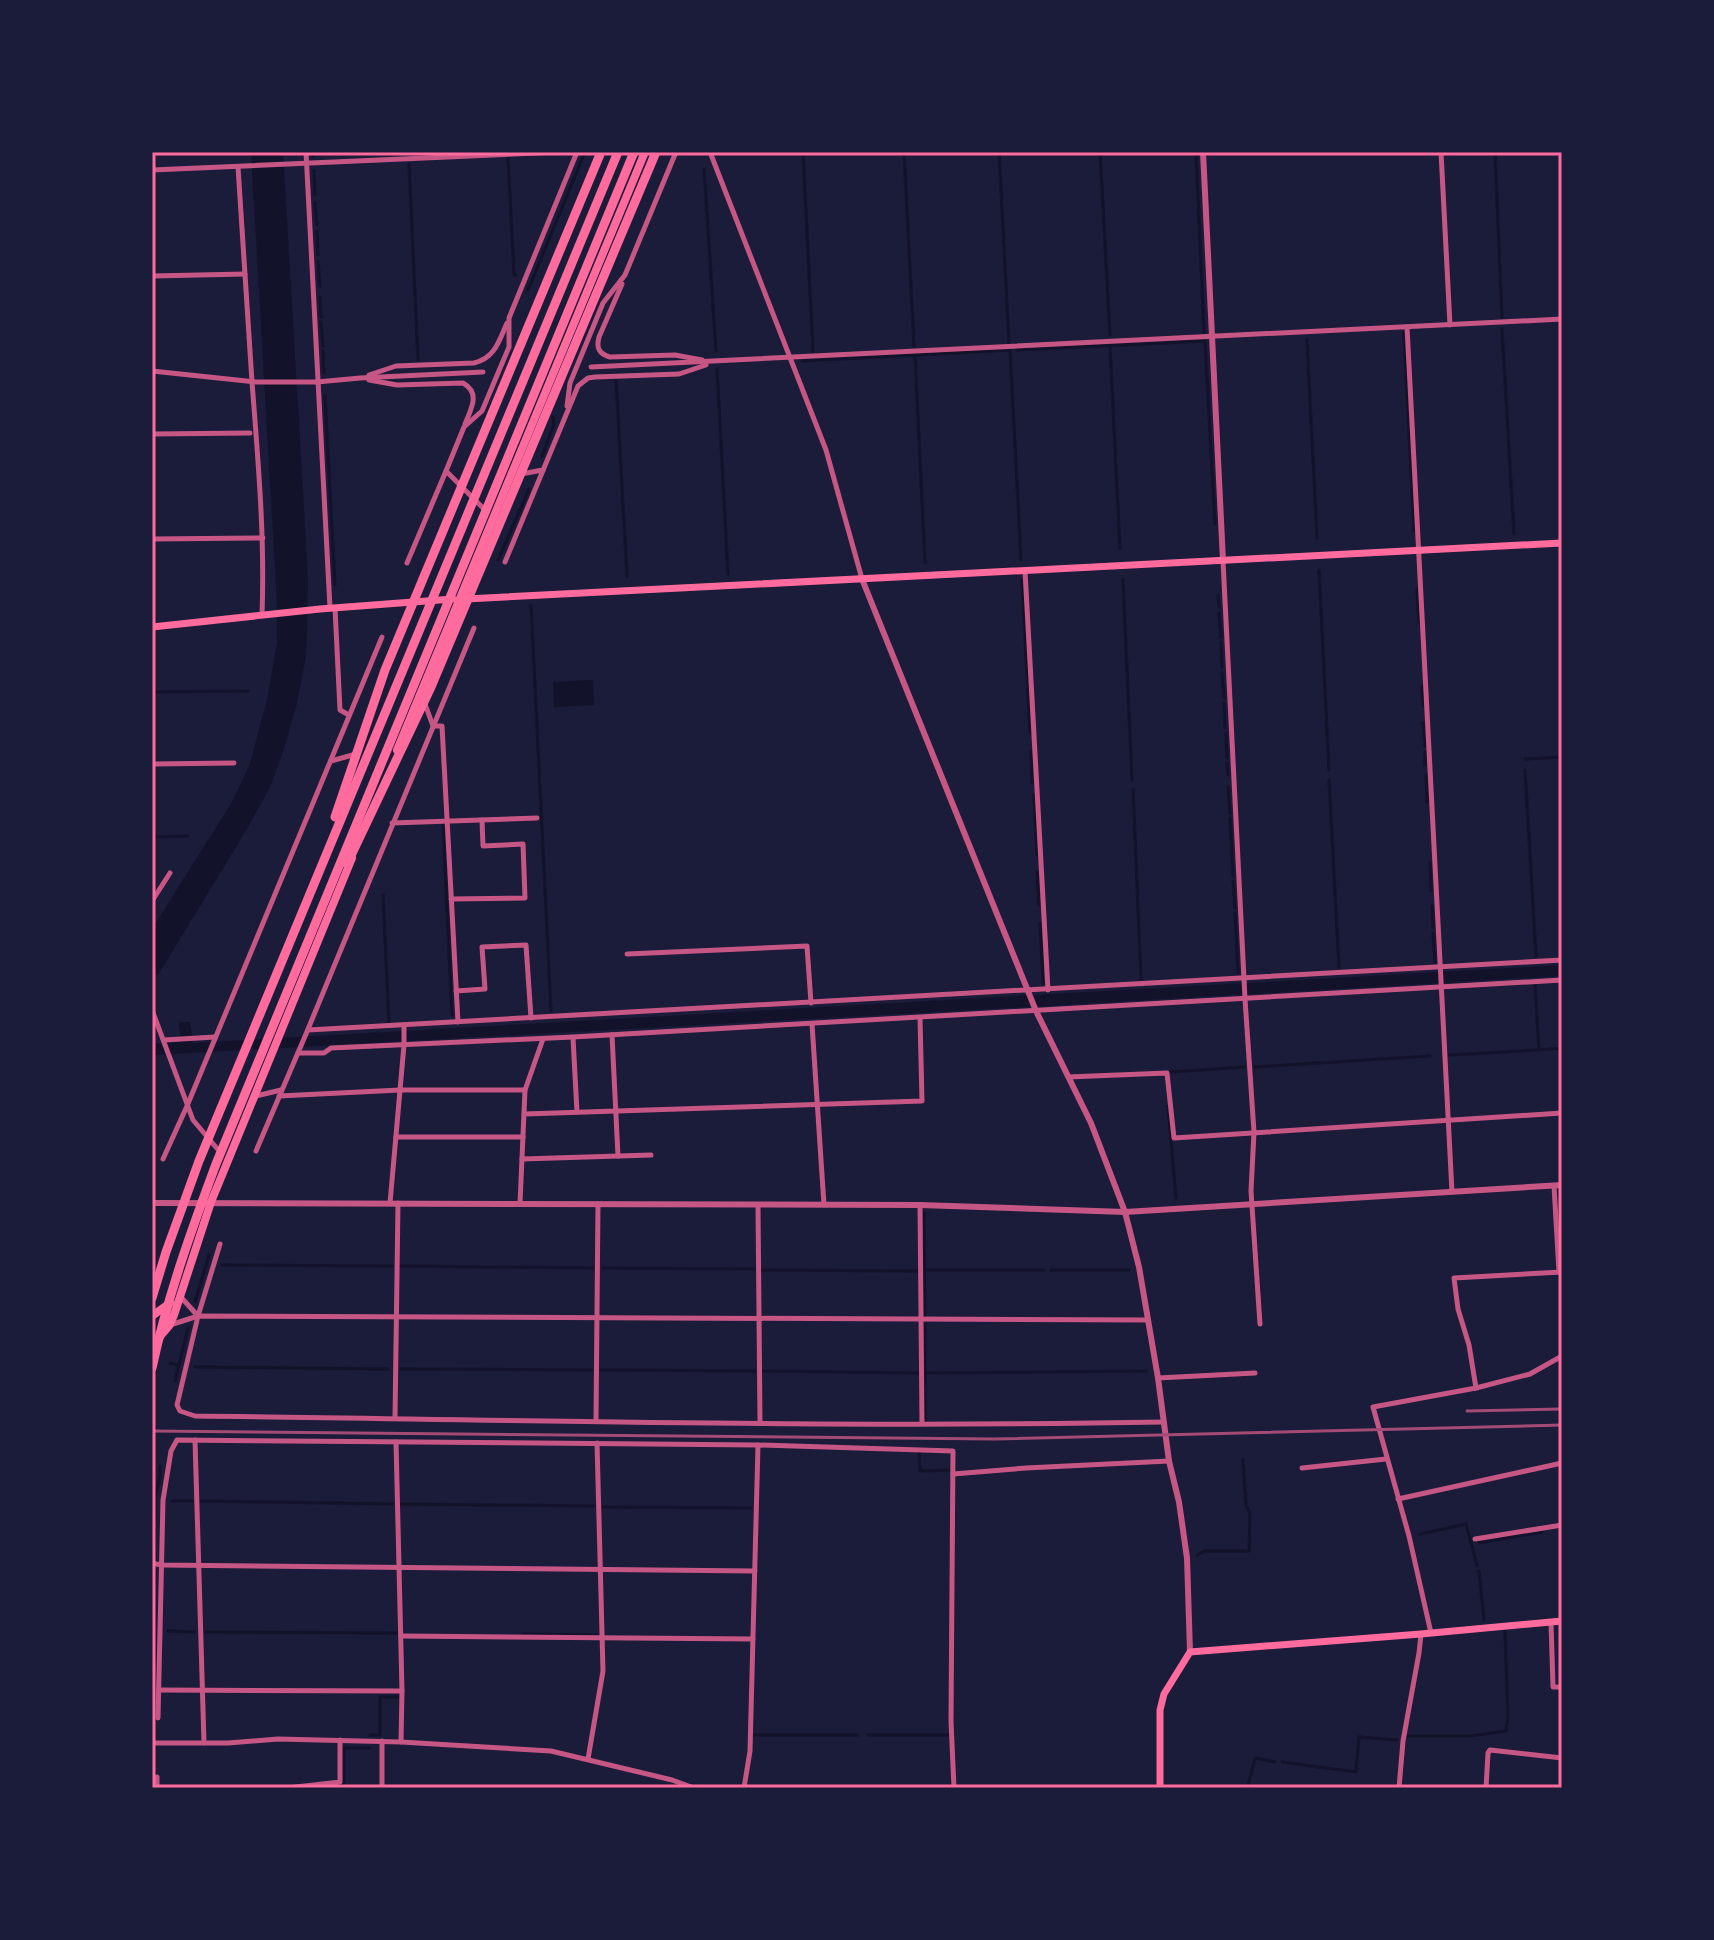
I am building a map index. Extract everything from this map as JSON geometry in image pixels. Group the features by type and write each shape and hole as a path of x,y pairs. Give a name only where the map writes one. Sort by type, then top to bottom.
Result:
{"highway":[{"path":"305,904 385,670 601,152"},
{"path":"152,1298 199,1161 618,152"},
{"path":"152,1368 168,1304 202,1202 634,152"},
{"path":"152,1346 169,1326 211,1202 645,152"},
{"path":"311,936 431,687 656,152"},
{"path":"152,1316 177,1293 185,1279"}],"main road":[{"path":"152,627 320,609 530,594 1562,543"},
{"path":"1160,1788 1160,1710 1164,1694 1190,1652 1562,1621"}],"street":[{"path":"306,152 332,608 340,710 349,715"},
{"path":"411,152 412,160"},
{"path":"152,170 558,152"},
{"path":"360,378 396,366 474,363 483,361 496,349 577,152"},
{"path":"676,152 597,345 603,355 610,357 675,355 714,362"},
{"path":"710,152 826,450 862,579 1036,1011 1091,1123 1125,1212 1139,1267 1169,1461 1179,1502 1187,1558 1190,1652"},
{"path":"1203,152 1254,1132 1251,1205 1260,1324"},
{"path":"1441,152 1450,325"},
{"path":"240,167 261,484 263,615"},
{"path":"152,276 245,274"},
{"path":"565,418 570,383 603,303 625,275"},
{"path":"464,427 482,411 509,347 509,318"},
{"path":"591,367 1562,319"},
{"path":"1407,327 1452,1192"},
{"path":"505,562 578,386 588,378 679,374 714,362"},
{"path":"152,371 254,382 317,382 483,372"},
{"path":"360,378 397,385 463,383 474,393 474,402 407,563"},
{"path":"152,434 250,433"},
{"path":"510,476 544,469"},
{"path":"446,471 493,518"},
{"path":"152,539 263,538"},
{"path":"1025,571 1048,990"},
{"path":"256,1151 474,628"},
{"path":"163,1159 382,637"},
{"path":"421,692 433,726"},
{"path":"433,726 442,726 458,1022"},
{"path":"386,746 400,742"},
{"path":"330,761 372,750"},
{"path":"152,764 234,763"},
{"path":"392,823 537,818"},
{"path":"451,899 525,898 523,844 483,846 482,820"},
{"path":"152,901 170,873"},
{"path":"456,991 485,989 482,947 526,945 531,1018"},
{"path":"627,954 807,946 811,1003"},
{"path":"307,1032 1029,993 1562,960"},
{"path":"298,1053 324,1053 331,1048 404,1043 543,1039 1562,980"},
{"path":"152,1010 193,1120 228,1162"},
{"path":"524,1114 922,1101 920,1018"},
{"path":"812,1024 824,1205"},
{"path":"390,1203 404,1027"},
{"path":"612,1035 618,1156"},
{"path":"573,1037 577,1112"},
{"path":"164,1041 215,1038"},
{"path":"520,1203 525,1090 543,1039"},
{"path":"1068,1077 1167,1073 1174,1138 1562,1113"},
{"path":"255,1097 281,1093 525,1090"},
{"path":"396,1137 523,1137"},
{"path":"522,1159 651,1155"},
{"path":"152,1203 920,1205 1125,1212 1558,1186 1560,1272 1454,1278 1476,1388"},
{"path":"395,1418 398,1203"},
{"path":"596,1420 598,1204"},
{"path":"758,1205 760,1422"},
{"path":"920,1205 922,1423"},
{"path":"220,1244 198,1316 177,1405 180,1411 195,1416 1055,1424 1164,1422"},
{"path":"180,1296 198,1316"},
{"path":"152,1310 163,1308"},
{"path":"169,1326 198,1316 1148,1320"},
{"path":"1431,1633 1409,1536 1373,1407 1476,1388 1530,1374 1562,1356"},
{"path":"1158,1378 1255,1373"},
{"path":"158,1718 163,1500 171,1451 177,1440 758,1445 953,1451 951,1721 954,1788"},
{"path":"195,1440 204,1743"},
{"path":"396,1442 401,1742"},
{"path":"588,1759 603,1671 597,1443"},
{"path":"744,1788 750,1751 758,1445"},
{"path":"1302,1468 1386,1459"},
{"path":"953,1474 1169,1461"},
{"path":"1398,1499 1562,1463"},
{"path":"1475,1539 1562,1525"},
{"path":"152,1563 755,1571"},
{"path":"152,1612 160,1606"},
{"path":"1551,1622 1553,1687 1562,1687"},
{"path":"1399,1788 1403,1741 1421,1634"},
{"path":"401,1636 753,1639"},
{"path":"158,1690 402,1691"},
{"path":"152,1743 340,1740 551,1751 694,1788"},
{"path":"287,1788 340,1782 340,1740"},
{"path":"382,1741 382,1788"},
{"path":"1486,1788 1490,1750 1562,1758"},
{"path":"157,1777 157,1788"}],"shaded area":[{"path":"251,152 283,152 308,585 306,656 297,703 270,787 158,975 152,973 152,929 232,802 250,764 268,695 277,643"},
{"path":"593,680 594,705 554,707 553,682"},
{"path":"1562,965 1562,976 152,1055 152,1044 181,1042 179,1022 190,1022 193,1043"}],"waterway":[{"path":"528,290 585,152"},
{"path":"803,152 813,352"},
{"path":"904,152 914,346"},
{"path":"999,152 1009,343"},
{"path":"1100,152 1110,335"},
{"path":"1196,152 1204,333"},
{"path":"1495,152 1502,317"},
{"path":"508,157 516,275"},
{"path":"409,164 418,360"},
{"path":"704,169 716,351"},
{"path":"314,171 315,195"},
{"path":"315,203 317,225"},
{"path":"317,231 318,255"},
{"path":"318,261 320,286"},
{"path":"320,297 321,317"},
{"path":"321,322 323,346"},
{"path":"1502,329 1514,534"},
{"path":"1404,333 1414,531"},
{"path":"1307,340 1317,538"},
{"path":"1017,350 1205,341 1215,524"},
{"path":"1110,346 1120,549"},
{"path":"802,361 1010,350 1021,560"},
{"path":"323,351 324,373"},
{"path":"915,355 925,563"},
{"path":"717,369 728,574"},
{"path":"616,380 627,576"},
{"path":"325,396 335,585"},
{"path":"542,456 554,424 553,417"},
{"path":"498,560 529,489"},
{"path":"1319,570 1329,770"},
{"path":"1022,580 1030,733"},
{"path":"1123,580 1132,780"},
{"path":"1417,589 1419,623"},
{"path":"1218,595 1219,607"},
{"path":"531,605 551,1011"},
{"path":"1219,613 1221,637"},
{"path":"1221,642 1222,667"},
{"path":"1222,673 1224,698"},
{"path":"1422,686 1423,706"},
{"path":"152,692 248,691"},
{"path":"1224,703 1225,728"},
{"path":"1423,723 1425,746"},
{"path":"1226,733 1227,758"},
{"path":"1031,751 1032,783"},
{"path":"1425,752 1425,765"},
{"path":"1525,759 1562,757"},
{"path":"1227,763 1228,775"},
{"path":"1525,770 1536,956"},
{"path":"1426,775 1427,802"},
{"path":"1329,780 1339,967"},
{"path":"1228,787 1230,813"},
{"path":"1133,789 1141,979"},
{"path":"1034,795 1037,855"},
{"path":"1230,818 1233,876"},
{"path":"443,825 452,1015"},
{"path":"152,837 188,836"},
{"path":"1430,863 1431,891"},
{"path":"1037,872 1039,905"},
{"path":"1233,881 1235,908"},
{"path":"383,895 389,1023"},
{"path":"1432,906 1433,928"},
{"path":"1235,913 1238,973"},
{"path":"1040,923 1043,983"},
{"path":"1433,933 1434,947"},
{"path":"1434,950 1435,962"},
{"path":"1449,1055 1539,1050 1535,985"},
{"path":"1539,1050 1562,1048"},
{"path":"1255,1067 1430,1056"},
{"path":"1171,1072 1244,1067"},
{"path":"1168,1106 1176,1198"},
{"path":"924,1213 925,1316"},
{"path":"195,1302 209,1255"},
{"path":"222,1265 392,1266"},
{"path":"400,1266 594,1268"},
{"path":"603,1268 755,1269"},
{"path":"762,1270 918,1271"},
{"path":"925,1270 1044,1270"},
{"path":"1051,1270 1129,1270"},
{"path":"925,1324 925,1420"},
{"path":"175,1381 188,1328"},
{"path":"170,1363 179,1365"},
{"path":"195,1367 388,1369"},
{"path":"401,1369 592,1370"},
{"path":"601,1370 755,1371"},
{"path":"763,1371 918,1373"},
{"path":"924,1373 1147,1371"},
{"path":"919,1452 920,1471 949,1470"},
{"path":"1197,1555 1205,1551 1249,1551 1250,1513 1246,1505 1243,1460"},
{"path":"154,1555 155,1497 160,1466"},
{"path":"172,1501 192,1501"},
{"path":"201,1501 392,1504"},
{"path":"401,1504 594,1506"},
{"path":"603,1507 751,1508"},
{"path":"1420,1534 1466,1524 1477,1565"},
{"path":"1479,1543 1542,1532"},
{"path":"1479,1571 1484,1620"},
{"path":"152,1599 153,1576"},
{"path":"168,1631 194,1632"},
{"path":"1408,1736 1471,1736 1506,1731 1505,1631"},
{"path":"206,1632 397,1633"},
{"path":"523,1634 596,1635"},
{"path":"370,1735 380,1735 380,1697 398,1697"},
{"path":"754,1735 858,1735"},
{"path":"868,1735 948,1735"},
{"path":"1282,1762 1356,1772 1359,1737 1397,1740"},
{"path":"344,1788 344,1748 370,1748"},
{"path":"1248,1786 1255,1758 1275,1762"}],"railway":[{"path":"1467,1411 1562,1409"},
{"path":"152,1431 994,1439 1562,1425"}]}
